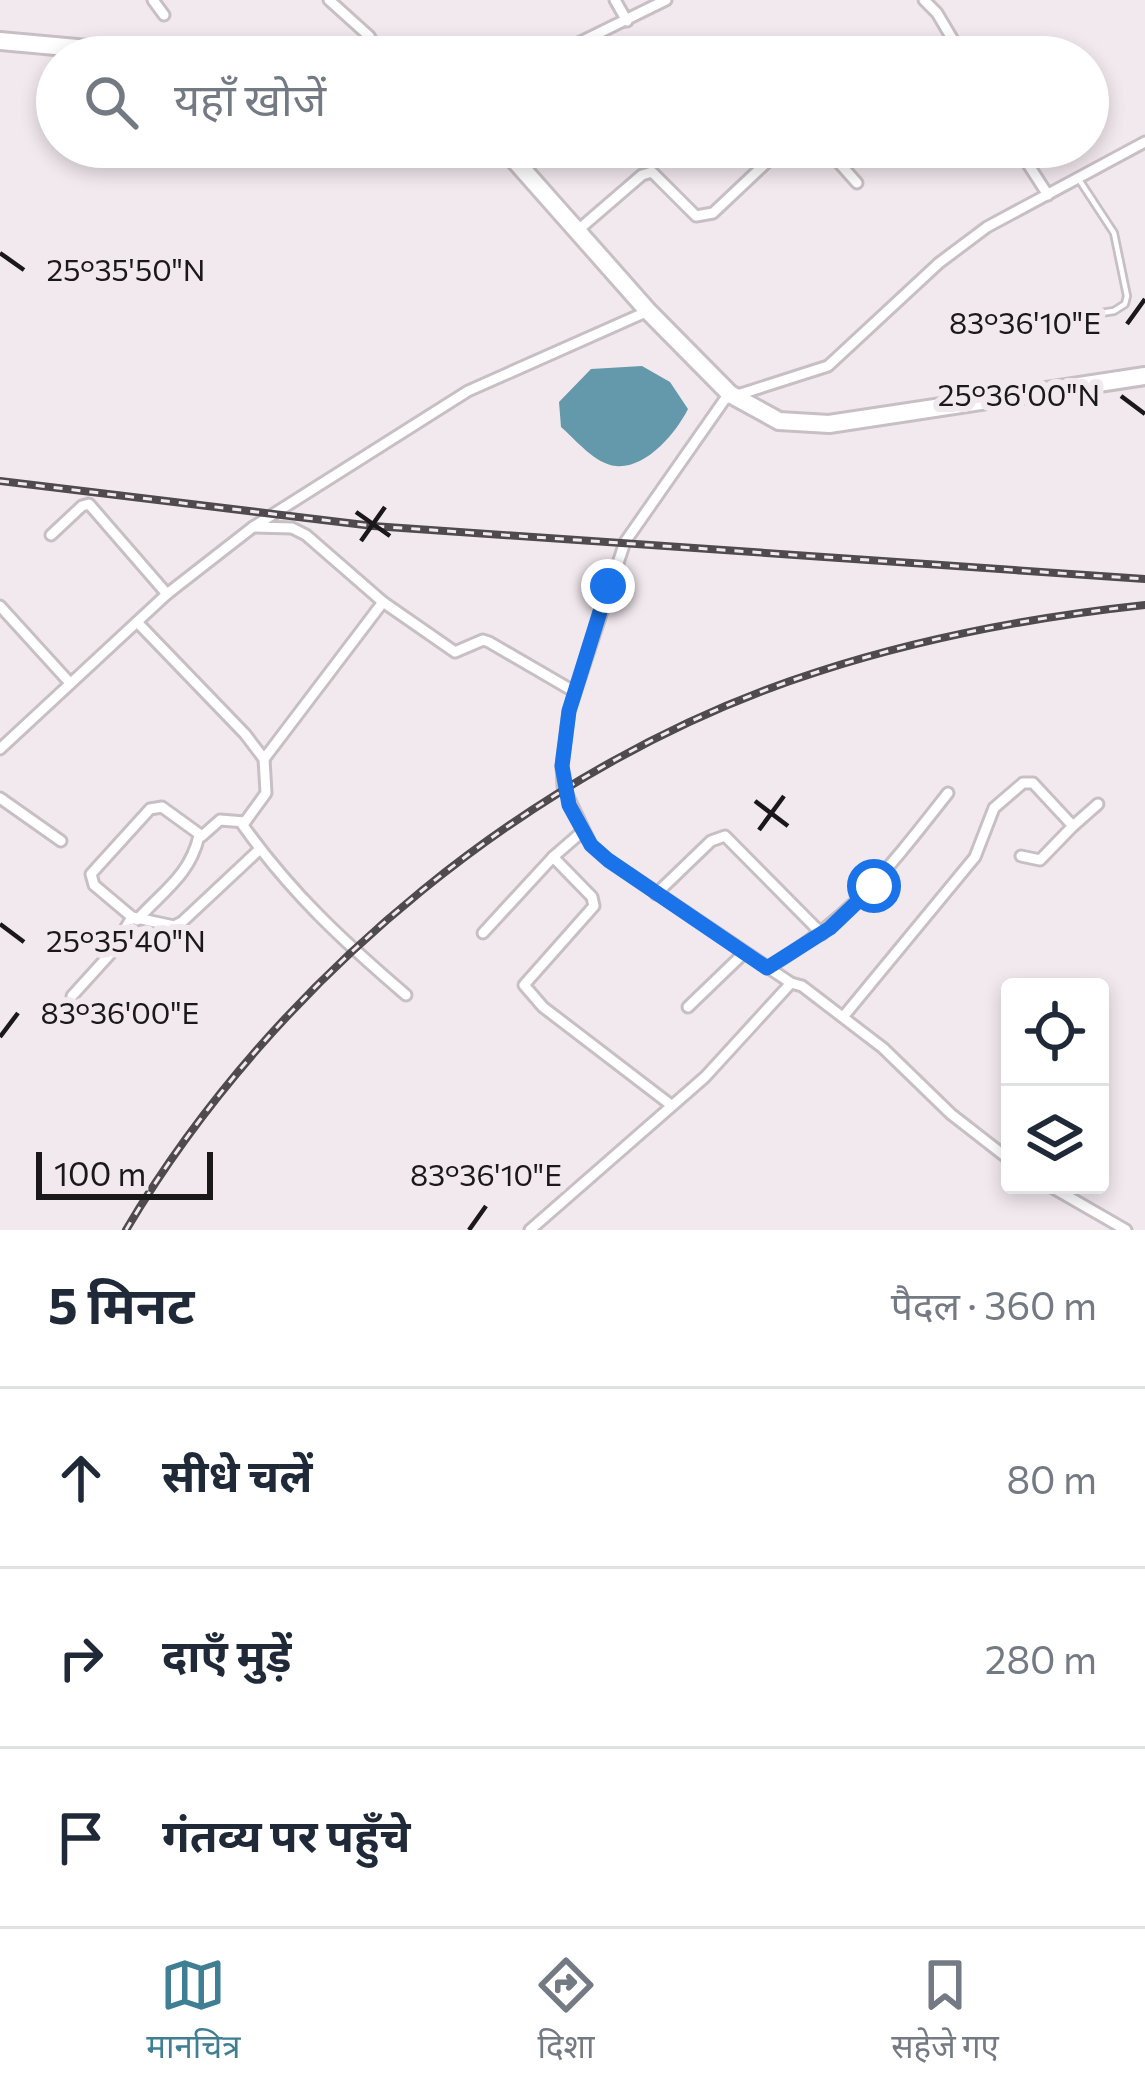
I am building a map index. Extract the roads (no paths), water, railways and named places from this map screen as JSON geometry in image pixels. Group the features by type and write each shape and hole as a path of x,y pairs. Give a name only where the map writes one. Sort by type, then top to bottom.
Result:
{"highway":[{"path":"0,41 36,44"},
{"path":"521,168 648,311 730,394 779,421 829,424 1145,376"}],"street":[{"path":"153,0 164,15"},
{"path":"329,0 369,36"},
{"path":"615,0 627,21"},
{"path":"595,36 666,0"},
{"path":"924,0 949,36"},
{"path":"1109,161 1145,142"},
{"path":"577,230 642,175 652,172 696,216 712,213 760,168"},
{"path":"843,168 856,183"},
{"path":"1031,168 1048,194"},
{"path":"1001,1153 966,1127 916,1077 802,986 767,968 608,860 591,845 569,805 562,766 575,692 628,536 730,394 828,366 938,263 987,227 1097,168"},
{"path":"0,749 167,594 253,527 468,392 648,311"},
{"path":"51,535 89,504 167,594"},
{"path":"253,527 292,528 306,535 383,602 455,652 483,640 489,642 575,692"},
{"path":"264,759 383,602"},
{"path":"0,606 70,683"},
{"path":"136,622 264,759 266,793 242,824"},
{"path":"843,1017 975,857 994,808 1023,783 1033,783 1073,826"},
{"path":"767,968 822,934 874,886 948,794"},
{"path":"0,798 61,841"},
{"path":"1021,856 1040,860 1098,804"},
{"path":"199,836 162,807 154,806 94,869 91,880 135,919 174,926 260,849"},
{"path":"72,996 135,919 182,877 193,861 199,836 220,820 242,824 302,901 406,995"},
{"path":"483,933 583,831"},
{"path":"656,894 711,841 725,836 822,934"},
{"path":"553,857 592,897 594,906 524,985 543,1007 671,1105"},
{"path":"688,1007 744,953"},
{"path":"530,1230 752,1030 791,983"},
{"path":"1062,1194 1126,1230"},
{"path":"1087,1230 1095,1215"}],"lane":[{"path":"1054,320 1114,311 1125,304 1114,233 1078,178"}],"water":[{"path":"642,366 670,382 688,409 649,456 627,465 608,464 561,427 559,402 591,369"}],"railway":[{"path":"0,481 373,526 1145,579"},
{"path":"126,1230 187,1138 257,1049 336,967 422,890 515,821 612,761 713,711 898,648 979,630 1145,605"}]}
